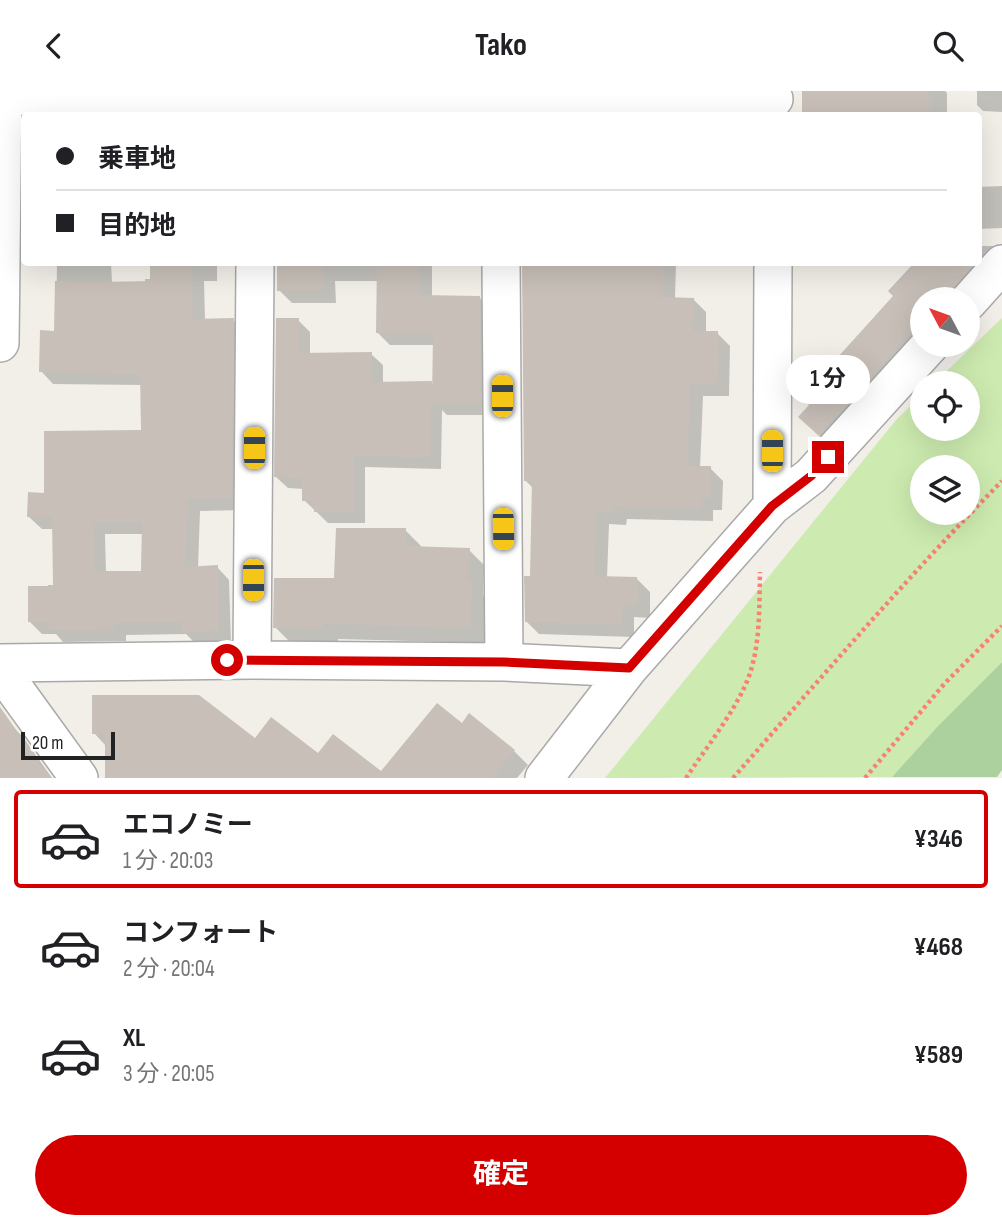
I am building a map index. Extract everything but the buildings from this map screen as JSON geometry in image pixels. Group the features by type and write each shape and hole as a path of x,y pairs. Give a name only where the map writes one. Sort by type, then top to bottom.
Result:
{"street":[{"path":"0,343 2,95 256,102 774,102"},
{"path":"980,289 1002,264"},
{"path":"252,660 255,266"},
{"path":"501,266 504,662"},
{"path":"763,516 773,266"},
{"path":"544,778 629,668 763,516 811,476 919,357"},
{"path":"0,663 252,660 504,662 629,668"},
{"path":"0,669 79,778"}],"path":[{"path":"733,778 849,645 1002,481"},
{"path":"686,778 736,704 753,663 758,635 763,516"},
{"path":"865,778 945,683 1002,626"}],"green space":[{"path":"1002,318 1002,662 892,777 605,778 896,420 910,407 910,441 980,441 980,371 947,371 961,357 980,357 980,339"},
{"path":"1002,662 1002,770 997,777 892,777 938,726"}],"route":[{"path":"227,660 504,662 629,668 772,506 811,476 828,457"}]}
